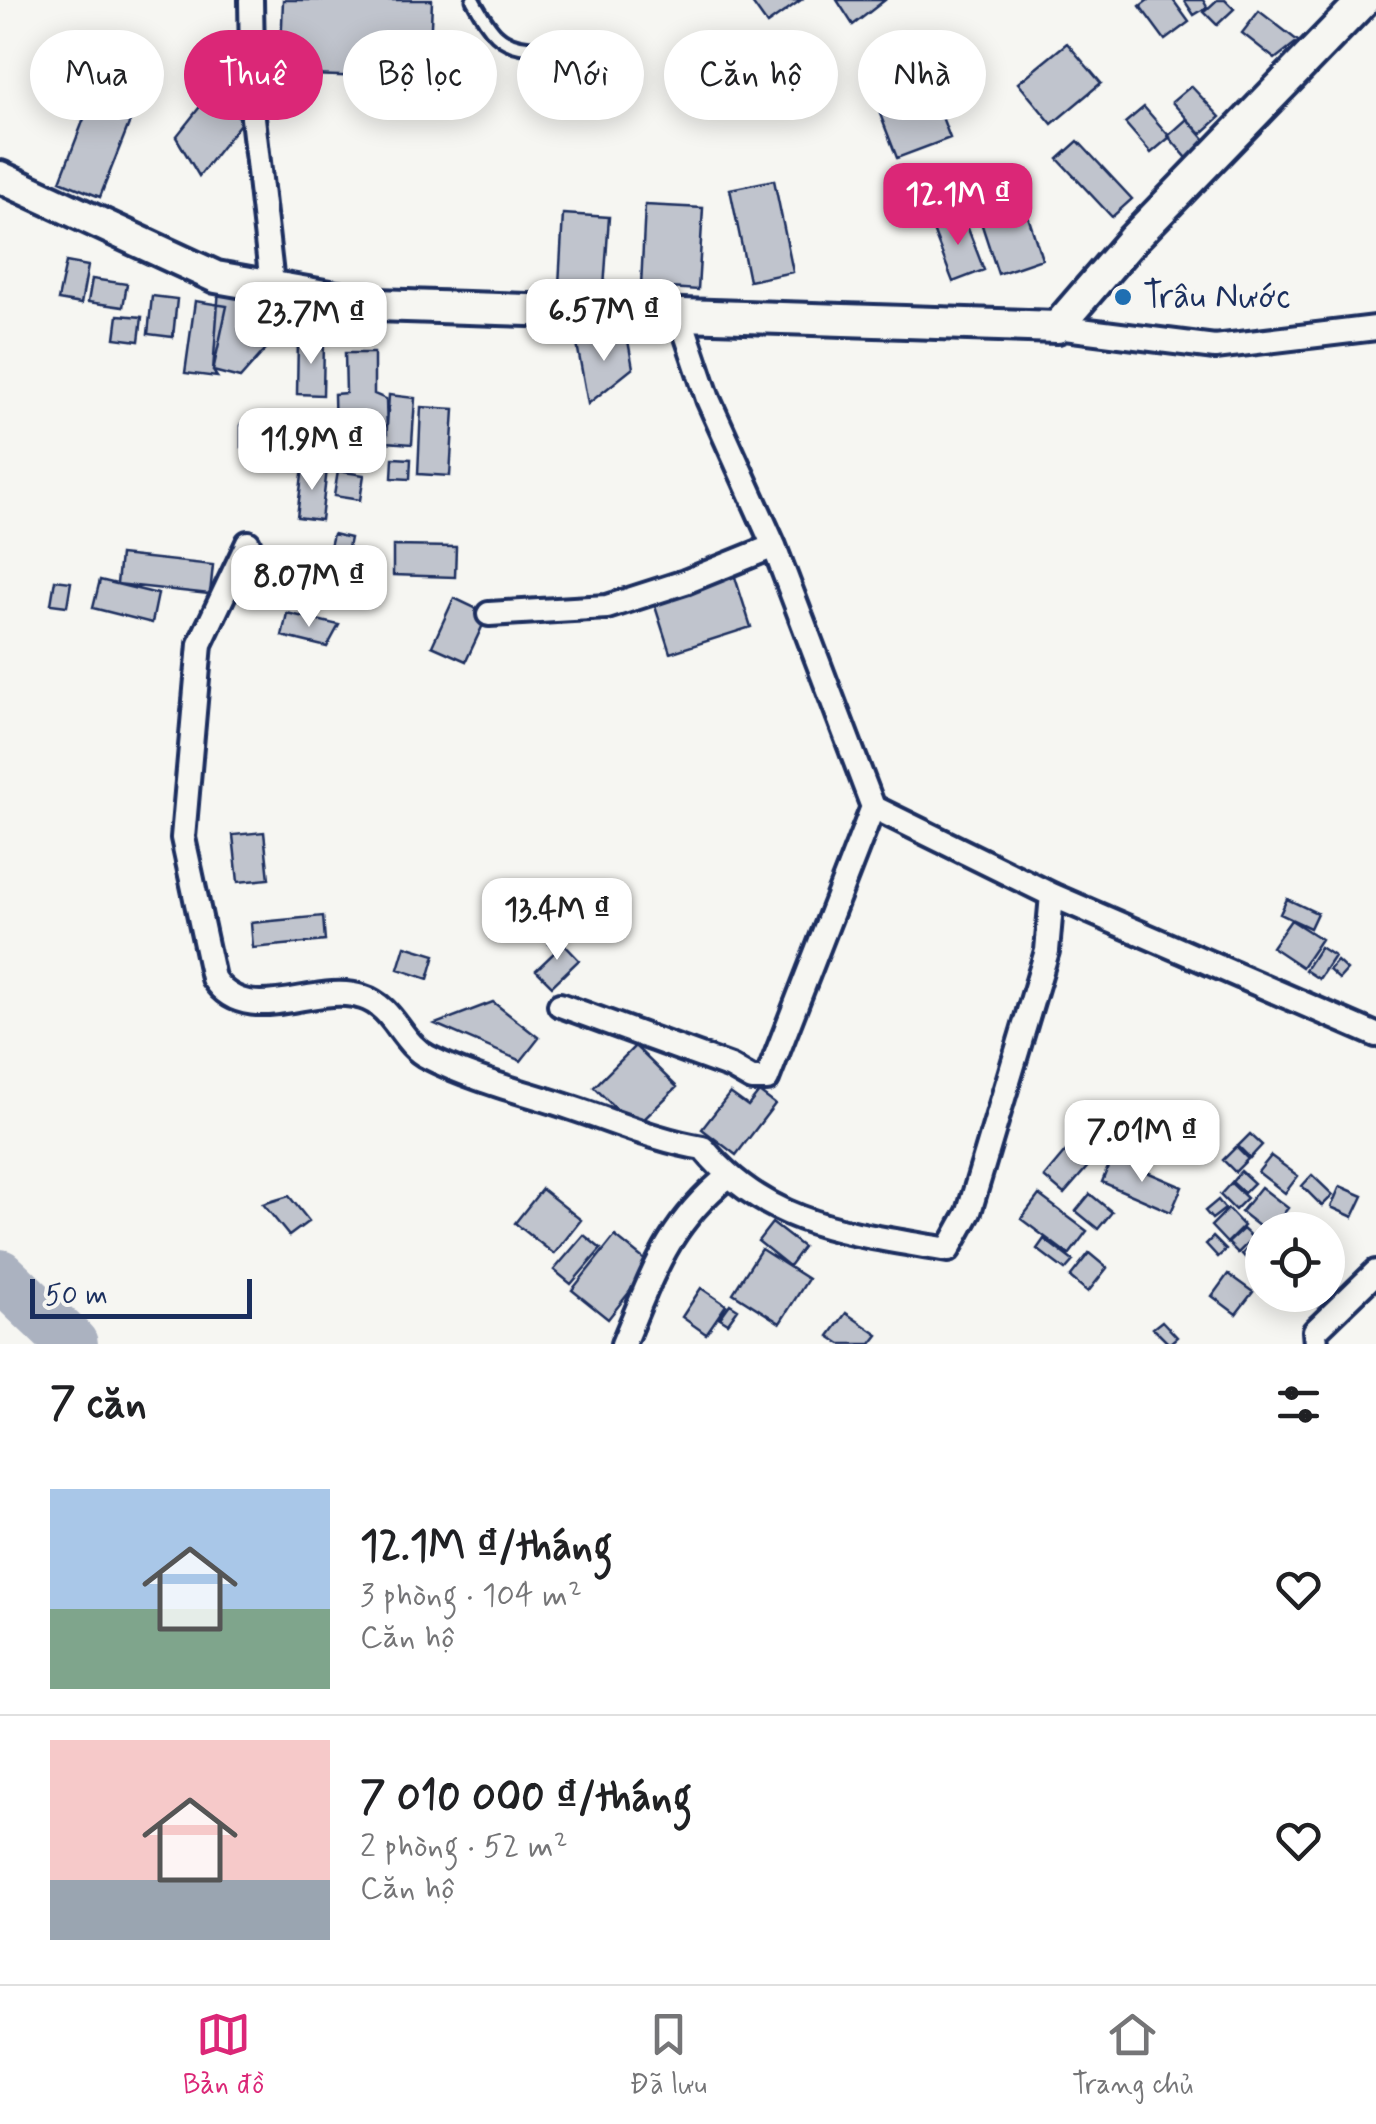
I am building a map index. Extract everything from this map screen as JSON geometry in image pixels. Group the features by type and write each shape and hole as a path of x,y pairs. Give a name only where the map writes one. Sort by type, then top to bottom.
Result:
{"street":[{"path":"251,0 253,118 272,284"},
{"path":"1057,327 1132,240 1364,0"},
{"path":"0,177 216,277 376,305 1057,327 1215,347 1376,328"},
{"path":"679,313 708,399 774,546 874,806 1052,895 1376,1034"},
{"path":"248,543 200,644 183,838 213,978 221,991 246,1002 288,1002 338,992 364,997 388,1010 423,1056 703,1148 727,1177 764,1204 822,1227 948,1250 968,1212 1047,951 1052,895"},
{"path":"490,614 607,607 774,546"},
{"path":"560,1005 730,1067 752,1079 766,1079 874,806"},
{"path":"622,1344 672,1233 694,1204 727,1177"},
{"path":"1316,1344 1314,1331 1376,1272"}],"lane":[{"path":"473,0 492,32 509,47 517,47"}],"building":[{"path":"283,0 432,0 431,30 343,30 343,76 323,75 323,30 282,30"},
{"path":"750,0 801,0 767,24"},
{"path":"837,0 885,0 853,25"},
{"path":"1148,0 1173,0 1189,22 1165,40 1140,6"},
{"path":"1184,0 1203,0 1207,7 1194,15"},
{"path":"1217,0 1225,0 1234,9 1217,25 1204,12"},
{"path":"1259,11 1298,41 1275,59 1242,33"},
{"path":"1067,43 1101,83 1052,124 1018,83"},
{"path":"1191,86 1220,117 1201,134 1172,102"},
{"path":"1144,107 1170,137 1151,153 1125,123"},
{"path":"1187,119 1213,149 1193,165 1168,136"},
{"path":"83,120 130,120 100,197 60,181"},
{"path":"189,120 243,120 199,176 176,137"},
{"path":"882,120 943,120 950,138 897,158"},
{"path":"1078,141 1132,199 1112,217 1058,159"},
{"path":"774,180 793,272 749,281 730,189"},
{"path":"1019,189 1042,259 998,274 975,204"},
{"path":"645,205 703,208 698,290 641,286"},
{"path":"962,213 984,270 953,282 931,225"},
{"path":"563,214 609,217 604,288 559,285"},
{"path":"66,262 88,266 81,304 58,300"},
{"path":"92,279 127,284 123,307 88,302"},
{"path":"219,288 270,305 280,333 240,378 213,371"},
{"path":"152,296 177,299 173,337 148,334"},
{"path":"195,301 227,306 213,371 217,377 185,373"},
{"path":"118,315 142,317 139,341 115,338"},
{"path":"627,335 633,368 588,404 577,344"},
{"path":"298,339 324,339 323,395 297,394"},
{"path":"345,353 374,353 374,394 386,399 387,435 335,436 334,394 346,393"},
{"path":"389,395 415,398 412,444 386,442"},
{"path":"421,407 454,409 450,476 418,474"},
{"path":"241,424 272,424 271,447 241,447"},
{"path":"393,458 411,459 410,479 392,478"},
{"path":"303,466 327,469 321,520 297,517"},
{"path":"338,471 364,475 360,500 334,496"},
{"path":"333,534 350,538 346,558 328,555"},
{"path":"393,546 456,547 455,577 393,575"},
{"path":"120,555 213,565 210,594 117,584"},
{"path":"734,574 751,627 670,653 653,600"},
{"path":"55,580 71,582 67,606 51,604"},
{"path":"100,580 158,594 152,623 93,608"},
{"path":"454,598 488,614 466,661 432,646"},
{"path":"287,613 339,625 327,647 282,636"},
{"path":"264,832 269,879 238,882 233,835"},
{"path":"1287,899 1317,913 1310,928 1280,914"},
{"path":"323,916 325,941 253,948 251,923"},
{"path":"1291,920 1321,939 1302,967 1272,947"},
{"path":"557,937 579,960 552,986 536,970 556,951 549,944"},
{"path":"405,946 435,955 428,979 398,969"},
{"path":"1320,947 1334,956 1319,979 1305,970"},
{"path":"1337,961 1347,970 1339,979 1329,970"},
{"path":"493,1002 539,1038 521,1061 435,1024"},
{"path":"635,1046 677,1087 635,1128 594,1087"},
{"path":"759,1092 775,1104 736,1155 702,1129 730,1093 748,1106"},
{"path":"1250,1134 1262,1145 1250,1158 1238,1146"},
{"path":"1070,1146 1090,1164 1064,1194 1044,1177"},
{"path":"1236,1147 1248,1159 1235,1172 1223,1160"},
{"path":"1271,1156 1298,1176 1285,1193 1258,1172"},
{"path":"1112,1157 1182,1187 1171,1212 1102,1182"},
{"path":"1241,1171 1254,1183 1244,1193 1232,1182"},
{"path":"1312,1175 1333,1195 1322,1206 1302,1186"},
{"path":"1231,1183 1247,1198 1235,1210 1220,1195"},
{"path":"1340,1186 1363,1196 1353,1217 1331,1207"},
{"path":"1261,1187 1288,1208 1285,1212 1245,1212 1245,1215 1241,1212"},
{"path":"542,1189 581,1220 554,1254 515,1223"},
{"path":"1090,1194 1112,1212 1098,1229 1076,1211"},
{"path":"1039,1195 1087,1231 1069,1255 1021,1219"},
{"path":"289,1196 309,1221 289,1236 263,1204"},
{"path":"1218,1200 1225,1209 1212,1219 1205,1211"},
{"path":"1228,1209 1244,1226 1227,1243 1211,1226"},
{"path":"772,1223 803,1247 789,1266 758,1241"},
{"path":"1245,1231 1245,1246 1238,1253 1228,1243"},
{"path":"584,1235 601,1249 571,1284 554,1270"},
{"path":"615,1236 651,1265 608,1319 572,1290"},
{"path":"1213,1237 1226,1250 1218,1257 1206,1244"},
{"path":"1044,1239 1073,1261 1065,1270 1037,1249"},
{"path":"761,1249 808,1279 780,1323 733,1293"},
{"path":"1089,1253 1107,1268 1088,1292 1070,1277"},
{"path":"1228,1274 1245,1286 1245,1302 1236,1314 1212,1296"},
{"path":"701,1288 726,1305 706,1334 682,1317"},
{"path":"730,1304 738,1309 728,1323 720,1318"},
{"path":"846,1313 878,1335 871,1344 841,1344 829,1336"},
{"path":"1162,1321 1177,1337 1169,1344 1153,1328"}],"waterway":[{"path":"0,1275 72,1344"}],"place":[{"name":"Trâu Nước","path":"1123,297"}]}
